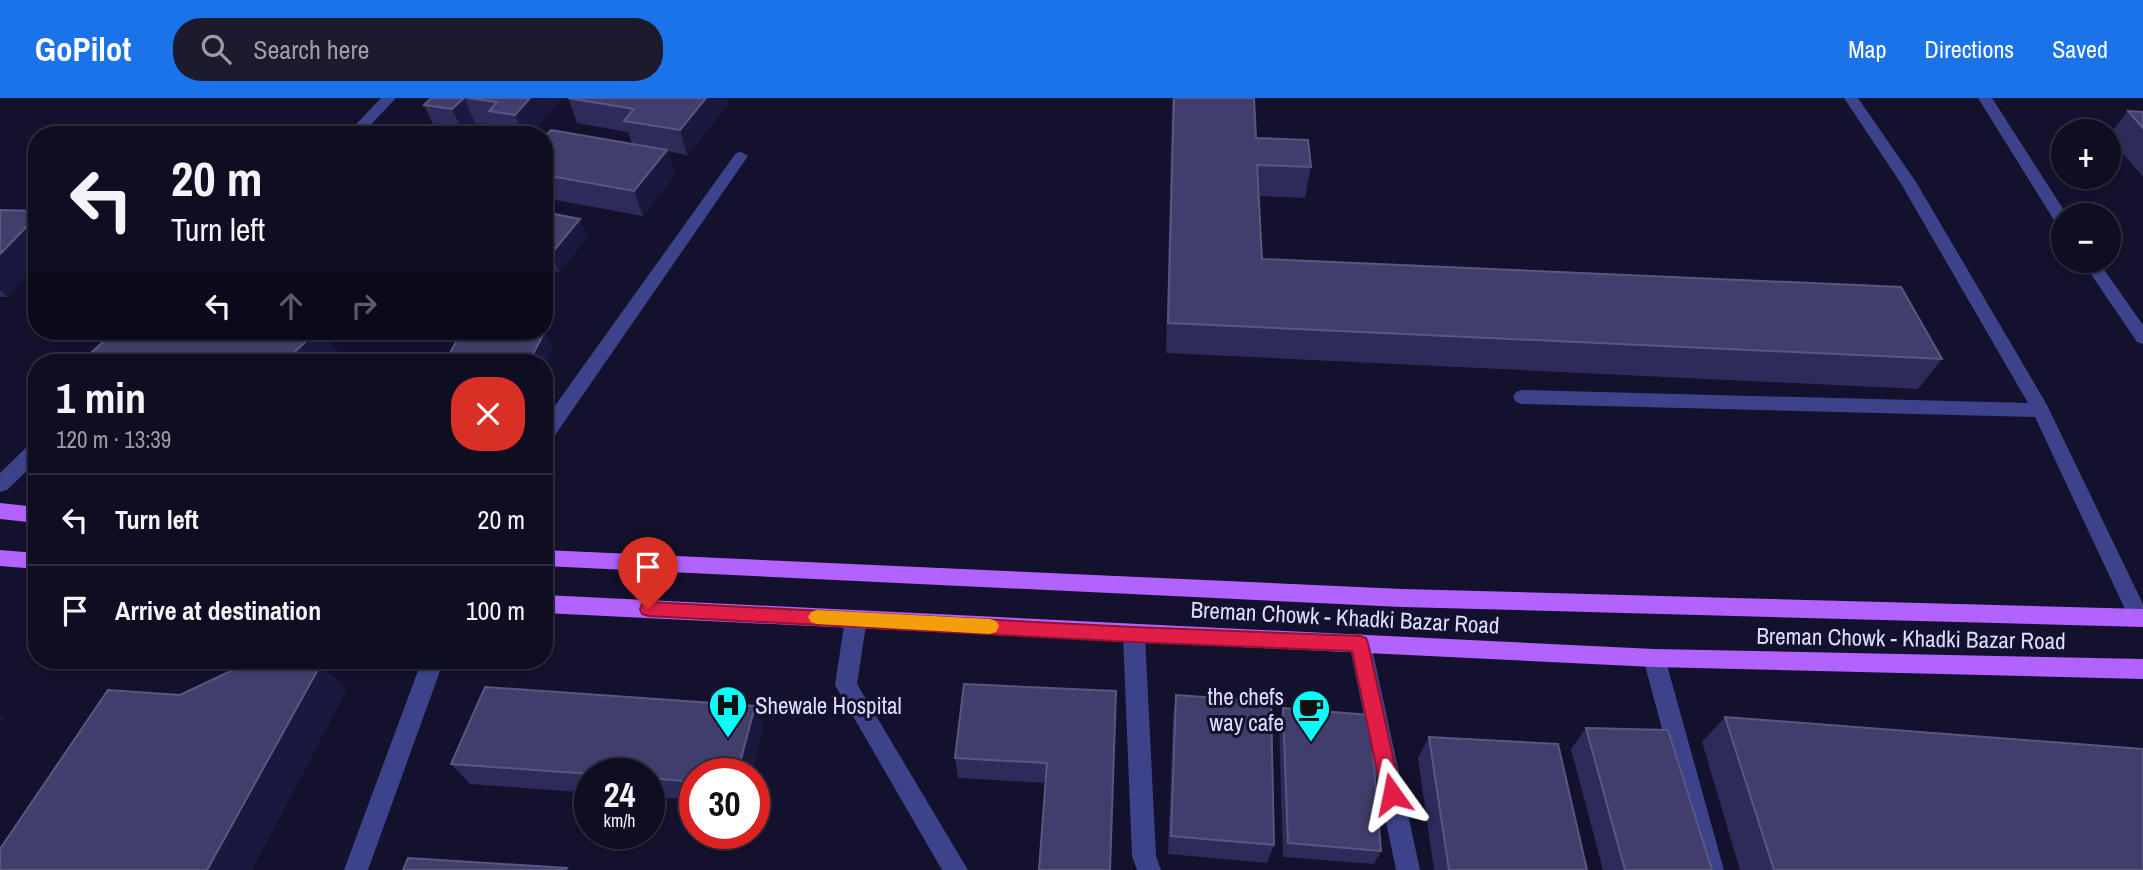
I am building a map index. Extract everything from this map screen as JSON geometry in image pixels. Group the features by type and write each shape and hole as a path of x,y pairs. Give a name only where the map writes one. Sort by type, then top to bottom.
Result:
{"main road":[{"path":"0,511 28,514"},
{"path":"0,558 28,560"},
{"name":"Breman Chowk - Khadki Bazar Road","path":"553,558 1402,598 2141,618"},
{"name":"Breman Chowk - Khadki Bazar Road","path":"553,604 1133,635 1654,658 2143,669"}],"street":[{"path":"361,126 389,98"},
{"path":"1851,98 1908,182 2041,410 2141,618"},
{"path":"1985,98 2052,203"},
{"path":"553,423 741,156"},
{"path":"2098,273 2143,338"},
{"path":"1522,397 2041,410"},
{"path":"0,485 28,458"},
{"path":"856,619 846,685 956,870"},
{"path":"1133,635 1144,856 1149,870"},
{"path":"1360,643 1408,870"},
{"path":"1654,658 1712,870"},
{"path":"356,870 430,669"}],"building":[{"path":"431,98 464,98 452,109 424,105"},
{"path":"467,98 530,98 515,115 489,111 497,102"},
{"path":"568,98 706,98 680,130 624,121 634,109"},
{"path":"1174,98 1254,98 1256,138 1308,140 1311,167 1257,165 1262,259 1901,287 1942,359 1168,323"},
{"path":"2128,111 2143,112 2143,128"},
{"path":"553,130 667,150 634,191 553,177"},
{"path":"0,210 28,211 28,225 0,254"},
{"path":"553,214 580,219 553,252"},
{"path":"105,340 307,340 293,354 90,354"},
{"path":"457,340 540,340 533,354 449,354"},
{"path":"235,669 318,669 207,870 0,870 0,849 108,690 180,695"},
{"path":"964,684 1116,691 1110,870 1039,870 1047,763 955,758"},
{"path":"485,687 755,706 741,758 679,758 679,781 665,779 665,758 574,758 574,773 451,764"},
{"path":"1176,695 1271,702 1274,845 1171,836"},
{"path":"1283,708 1370,715 1381,851 1288,843"},
{"path":"1725,717 2143,749 2143,870 1774,870"},
{"path":"1586,728 1668,730 1712,870 1625,870"},
{"path":"1429,737 1558,744 1587,870 1449,870"},
{"path":"408,858 567,868 403,870"}],"slow traffic":[{"path":"817,617 990,626"}],"place":[{"name":"Shewale Hospital","path":"728,739"},
{"name":"the chefs way cafe","path":"1311,743"}],"route":[{"path":"648,609 1133,635 1360,643 1392,794"}]}
